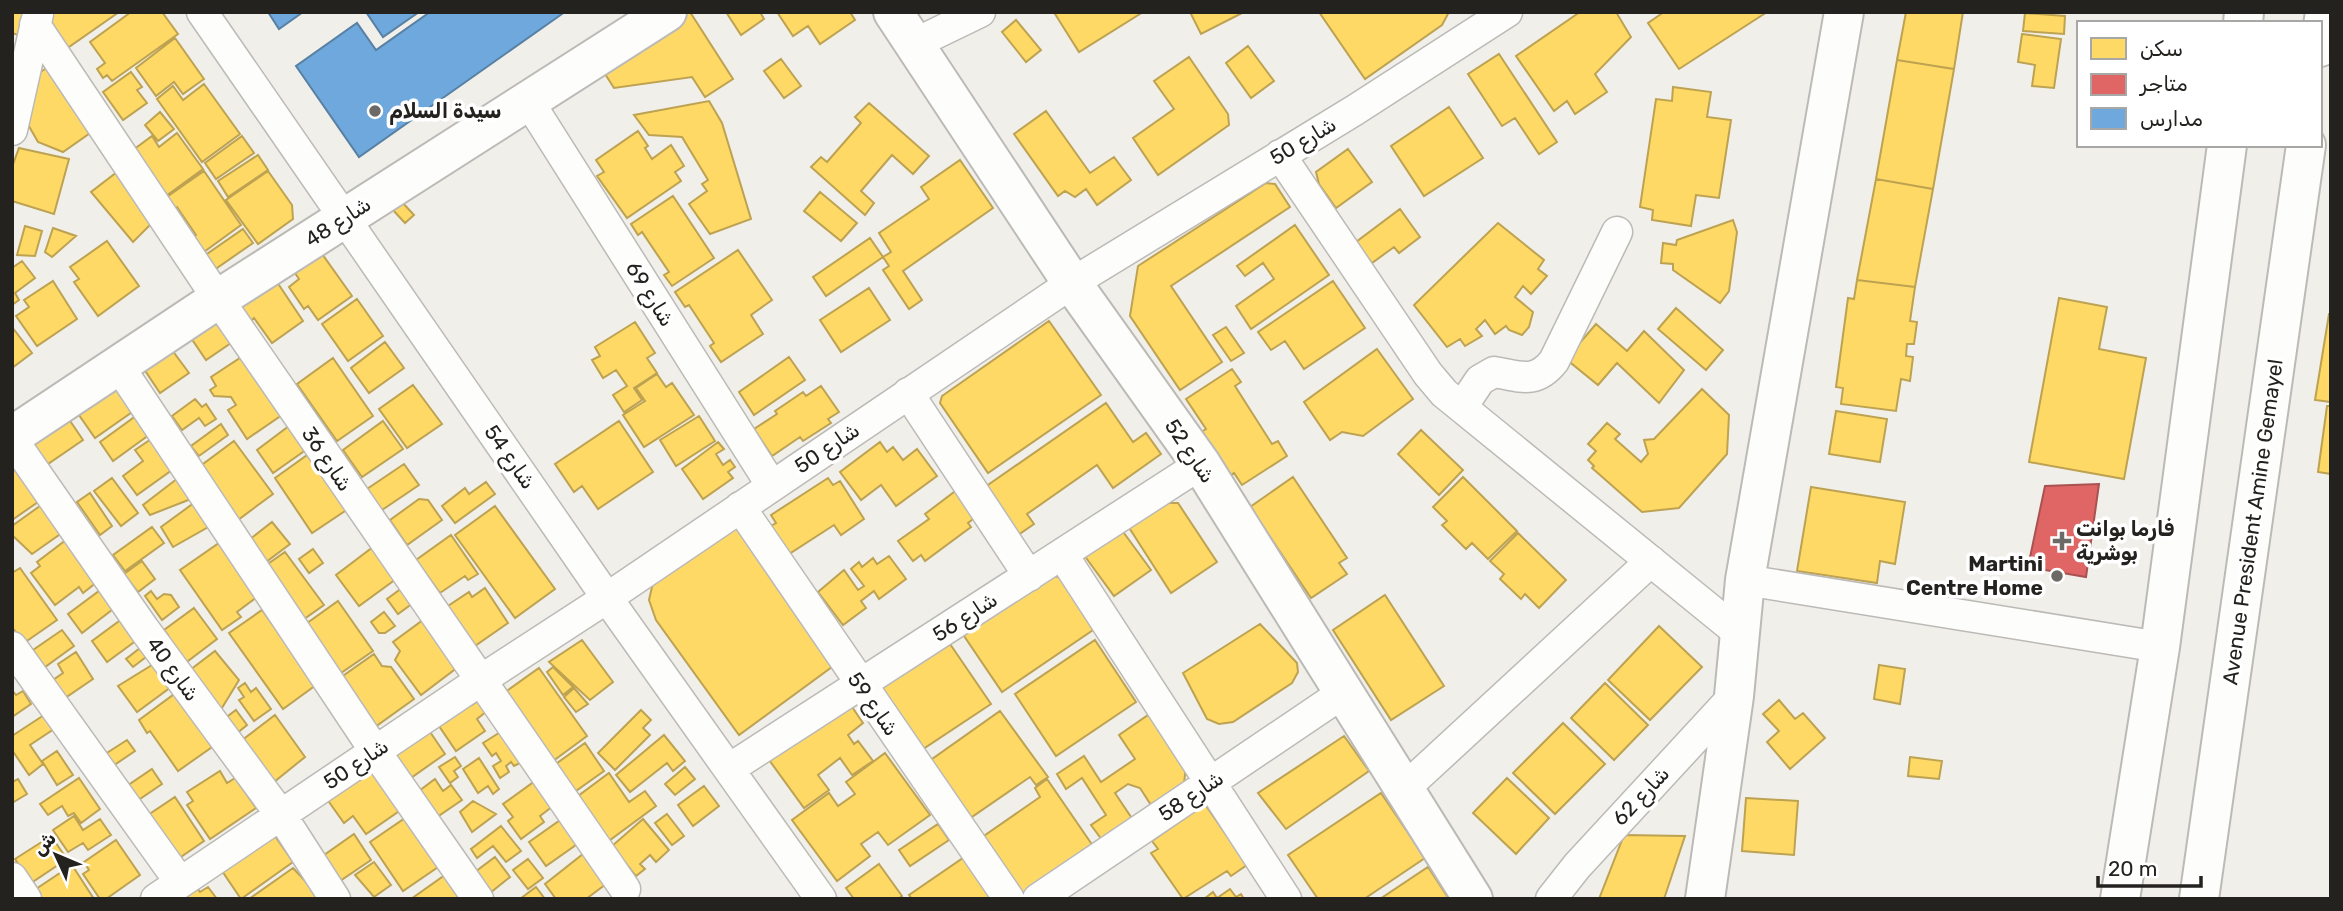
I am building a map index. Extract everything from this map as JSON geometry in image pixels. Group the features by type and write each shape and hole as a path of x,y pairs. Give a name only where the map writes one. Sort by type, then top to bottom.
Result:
{"main road":[{"name":"شارع 48","path":"12,437 344,217 667,12"},
{"name":"شارع 52","path":"893,12 1072,283 1201,464 1473,899"},
{"path":"1705,899 1734,696 1745,580 1844,12"},
{"path":"2322,33 2325,12"},
{"path":"2121,896 2160,647 2227,147"},
{"name":"Avenue President Amine Gemayel","path":"2199,899 2306,147"}],"street":[{"name":"شارع 54","path":"202,12 607,598 821,899"},
{"path":"914,44 980,12"},
{"name":"شارع 50","path":"168,891 1072,283 1355,110 1499,14"},
{"path":"13,123 37,19"},
{"name":"شارع 36","path":"37,19 218,299 625,889"},
{"name":"شارع 69","path":"529,102 772,486"},
{"path":"1280,155 1428,374 1444,393 1740,633"},
{"path":"1462,407 1480,380 1494,372 1522,378 1535,377 1547,371 1617,232"},
{"path":"118,365 375,751 478,899"},
{"path":"908,393 1029,576"},
{"name":"شارع 40","path":"12,437 144,629 281,815 335,899"},
{"name":"شارع 56","path":"729,769 1201,464"},
{"name":"شارع 59","path":"740,507 1009,899"},
{"path":"1062,554 1286,899"},
{"path":"1404,789 1651,561"},
{"path":"1745,580 2160,647"},
{"path":"12,647 168,891"},
{"name":"شارع 58","path":"1038,899 1343,693"},
{"name":"شارع 62","path":"1551,899 1577,866 1734,696"},
{"path":"12,878 26,899"}],"building: سكن":[{"path":"12,12 23,12 18,35 12,33"},
{"path":"48,12 119,12 66,49 46,21"},
{"path":"131,12 162,12 178,34 112,81 107,75 103,78 97,69 105,63 90,42"},
{"path":"677,12 690,12 733,79 705,97 692,77 614,88 598,63"},
{"path":"726,12 760,12 764,19 741,35"},
{"path":"777,12 850,12 855,20 820,44 808,26 793,36"},
{"path":"1143,12 1079,52 1055,14"},
{"path":"1190,12 1244,12 1201,34"},
{"path":"1319,12 1449,12 1442,25 1365,79"},
{"path":"1580,12 1616,12 1631,37 1595,74 1607,92 1575,114 1567,101 1554,111 1516,56"},
{"path":"1664,12 1767,12 1679,69 1648,23"},
{"path":"1906,12 1963,12 1954,69 1897,60"},
{"path":"2025,13 2065,16 2064,34 2023,31"},
{"path":"1016,20 1041,50 1026,62 1002,32"},
{"path":"2022,34 2061,39 2054,88 2032,86 2035,65 2018,62"},
{"path":"175,38 204,79 183,94 174,82 156,96 136,68"},
{"path":"1248,46 1274,81 1251,98 1226,63"},
{"path":"1499,54 1557,142 1539,154 1515,118 1502,126 1468,74"},
{"path":"1189,57 1228,114 1229,125 1158,175 1133,138 1174,109 1154,81"},
{"path":"781,59 801,86 784,98 764,71"},
{"path":"1897,60 1954,69 1933,189 1876,179"},
{"path":"48,67 93,131 63,152 38,142 26,121 39,73"},
{"path":"131,72 142,87 137,90 147,103 123,120 103,92"},
{"path":"204,84 240,134 202,162 157,99 173,86 183,100"},
{"path":"1673,87 1711,92 1707,117 1731,120 1719,198 1696,195 1691,226 1652,220 1653,210 1640,207 1656,99 1672,101"},
{"path":"709,101 722,123 751,219 710,234 689,204 707,191 702,184 708,180 682,137 649,135 634,115"},
{"path":"869,103 929,156 913,174 892,155 861,191 874,203 865,215 811,167 821,157 827,162 861,123 855,117"},
{"path":"1449,107 1483,158 1424,196 1391,146"},
{"path":"1046,111 1090,173 1114,157 1131,180 1097,205 1086,189 1075,197 1065,191 1058,196 1014,134"},
{"path":"160,112 174,129 158,141 145,125"},
{"path":"638,131 648,146 645,148 652,159 671,145 684,166 675,172 681,181 627,218 597,176 604,172 596,160"},
{"path":"177,133 203,169 166,196 133,150 152,136 159,147"},
{"path":"242,136 254,153 216,179 205,163"},
{"path":"19,148 69,159 54,214 12,201 12,167"},
{"path":"1348,149 1372,182 1336,208 1319,184 1316,172"},
{"path":"258,155 268,170 228,197 218,181"},
{"path":"960,160 993,208 903,271 922,300 909,309 883,270 889,266 883,257 891,252 879,233 929,199 921,187"},
{"path":"121,169 157,218 133,242 91,192"},
{"path":"204,171 241,225 201,254 190,239 196,235 177,207 172,210 164,199"},
{"path":"268,171 292,205 293,219 258,244 226,200"},
{"path":"1876,179 1933,189 1915,287 1857,280"},
{"path":"1266,183 1275,184 1290,207 1171,286 1222,362 1180,390 1130,316 1138,266"},
{"path":"820,192 857,223 841,241 804,211"},
{"path":"673,196 714,258 672,286 664,275 669,272 642,232 638,235 631,224"},
{"path":"401,201 414,215 405,223 392,209"},
{"path":"1400,209 1420,237 1399,253 1394,247 1372,263 1356,242"},
{"path":"1733,220 1737,232 1729,291 1720,303 1673,270 1673,264 1661,263 1663,243 1676,245 1677,240"},
{"path":"1498,223 1544,260 1538,269 1547,276 1531,294 1523,286 1515,297 1533,312 1529,327 1522,335 1506,326 1495,334 1485,320 1476,329 1482,336 1465,346 1460,339 1447,347 1414,305"},
{"path":"1295,225 1329,275 1251,329 1236,306 1274,279 1263,263 1245,276 1237,266"},
{"path":"25,226 42,231 35,256 17,255"},
{"path":"53,228 76,236 52,257 45,252"},
{"path":"243,229 253,243 214,270 204,256"},
{"path":"870,238 883,257 826,296 813,277"},
{"path":"107,241 139,286 98,316 74,282 79,279 70,267"},
{"path":"315,244 352,296 318,320 308,306 304,309 289,287 299,279 288,263"},
{"path":"738,250 772,300 751,315 763,334 721,362 710,346 714,343 689,305 685,307 675,292"},
{"path":"22,261 35,278 15,293 19,300 12,305 12,268"},
{"path":"271,273 303,321 272,343 254,318 250,322 234,299"},
{"path":"1857,280 1915,287 1910,321 1917,322 1914,344 1907,344 1906,356 1913,357 1910,381 1901,379 1896,411 1841,404 1843,388 1836,387 1848,298 1854,299"},
{"path":"53,281 77,319 37,346 16,316 29,307 24,300"},
{"path":"1333,281 1365,328 1304,369 1285,341 1271,350 1258,332"},
{"path":"869,288 890,320 841,352 820,320"},
{"path":"2059,298 2107,307 2099,349 2146,358 2124,479 2029,462"},
{"path":"357,299 383,336 348,361 322,324"},
{"path":"1676,308 1723,350 1706,370 1658,329"},
{"path":"2331,314 2331,402 2315,400"},
{"path":"214,318 231,343 206,360 189,335"},
{"path":"1049,321 1101,395 988,473 940,403 942,396"},
{"path":"635,322 655,353 647,358 657,373 634,388 642,400 624,412 613,395 627,386 616,370 603,378 592,360 600,356 595,347"},
{"path":"1596,324 1627,351 1644,331 1684,370 1659,403 1617,363 1598,385 1566,359"},
{"path":"12,327 32,353 12,368"},
{"path":"1226,327 1244,353 1231,361 1213,335"},
{"path":"385,342 404,368 369,393 351,368"},
{"path":"1377,349 1413,399 1363,436 1342,432 1330,440 1304,402"},
{"path":"172,350 189,373 160,393 144,369"},
{"path":"243,356 282,415 247,439 228,410 236,405 231,397 214,396 210,390 216,386 211,377"},
{"path":"789,357 805,380 754,415 739,392"},
{"path":"333,358 373,416 337,441 297,384"},
{"path":"1232,369 1241,382 1235,386 1272,444 1278,441 1287,456 1242,485 1234,473 1227,478 1198,434 1206,429 1186,399"},
{"path":"657,374 666,387 672,383 694,415 644,447 623,415 645,401 636,388"},
{"path":"111,377 135,410 95,438 72,405"},
{"path":"413,385 442,424 407,448 379,409"},
{"path":"821,386 839,412 828,419 831,423 803,441 800,437 772,456 754,429 803,392 806,396"},
{"path":"1702,389 1729,415 1727,454 1679,508 1642,512 1592,468 1594,466 1588,460 1596,451 1588,444 1607,423 1620,434 1615,439 1641,462 1648,454 1644,440 1654,439"},
{"path":"195,399 202,407 206,404 216,419 205,426 199,418 182,430 172,416"},
{"path":"1106,403 1133,442 1146,433 1161,454 1113,488 1097,465 1027,514 1034,524 1018,535 985,487"},
{"path":"2327,406 2331,406 2331,474 2318,472"},
{"path":"62,409 83,440 45,466 24,436"},
{"path":"1836,411 1887,419 1880,462 1829,454"},
{"path":"140,413 153,432 113,461 100,442"},
{"path":"699,416 715,441 676,466 660,440"},
{"path":"383,421 403,449 362,477 343,450"},
{"path":"619,421 653,472 598,509 582,486 574,492 555,464"},
{"path":"293,423 310,447 273,473 257,450"},
{"path":"221,424 228,435 199,456 191,446"},
{"path":"1421,430 1463,470 1439,495 1398,454"},
{"path":"157,435 179,465 137,495 123,476 143,461 135,450"},
{"path":"234,441 273,494 238,520 199,467"},
{"path":"718,442 724,449 716,454 723,465 730,460 735,467 728,472 733,478 703,499 682,469"},
{"path":"880,442 887,452 893,447 903,460 917,449 937,476 896,506 881,485 861,500 840,472"},
{"path":"310,453 348,509 312,533 275,478"},
{"path":"12,461 41,500 12,520"},
{"path":"404,464 419,485 382,510 367,489"},
{"path":"1293,477 1347,558 1339,563 1347,574 1311,598 1250,507"},
{"path":"1463,477 1517,531 1488,559 1472,543 1466,549 1442,525 1447,521 1433,507"},
{"path":"112,478 138,513 121,526 94,491"},
{"path":"178,478 196,497 150,515 143,505"},
{"path":"828,478 833,485 840,481 864,519 841,535 834,525 789,554 771,526 776,523 771,515"},
{"path":"486,482 495,494 455,523 442,506 465,488 469,494"},
{"path":"1811,487 1905,502 1895,564 1880,561 1877,583 1797,571"},
{"path":"958,489 977,516 968,523 971,527 925,561 921,555 913,561 898,541 929,519 925,514"},
{"path":"90,493 112,526 100,535 77,502"},
{"path":"202,497 210,526 173,547 161,527"},
{"path":"419,499 428,500 442,520 407,545 390,520"},
{"path":"44,503 66,530 32,554 12,535 12,526"},
{"path":"1162,503 1178,503 1217,562 1171,593 1128,526"},
{"path":"495,506 555,589 515,618 455,535"},
{"path":"733,520 836,664 739,735 656,620 649,600 652,587 662,571"},
{"path":"272,522 290,544 266,562 249,540"},
{"path":"152,527 164,543 125,571 113,555"},
{"path":"1121,529 1151,570 1114,596 1084,555"},
{"path":"1518,533 1566,580 1539,608 1525,594 1521,599 1500,579 1504,574 1490,561"},
{"path":"451,535 478,574 468,580 465,576 440,593 416,560"},
{"path":"66,540 97,582 83,593 79,587 55,605 31,573 40,566 37,562"},
{"path":"219,543 257,597 237,612 241,617 222,630 180,570"},
{"path":"373,547 396,579 359,606 336,575"},
{"path":"313,549 323,563 309,573 299,559"},
{"path":"285,552 324,605 304,619 265,566"},
{"path":"889,556 906,579 879,599 874,591 861,601 866,608 843,625 818,592 844,570 858,590 864,586 851,569 859,562 862,567 873,558 877,564"},
{"path":"142,561 155,579 138,592 124,574"},
{"path":"20,568 57,620 24,643 12,627 12,573"},
{"path":"1043,573 1062,578 1096,628 1002,692 960,630"},
{"path":"103,588 117,606 82,633 68,614"},
{"path":"402,588 413,603 398,614 387,599"},
{"path":"485,588 508,623 472,648 445,608 469,592 472,597"},
{"path":"151,591 157,599 164,594 171,595 179,607 162,620 145,596"},
{"path":"1385,595 1444,686 1391,720 1333,630"},
{"path":"338,601 373,651 338,675 303,626"},
{"path":"194,608 217,639 184,664 164,637 168,635 164,630"},
{"path":"262,610 316,685 283,709 229,633"},
{"path":"384,612 395,626 385,633 379,633 371,622"},
{"path":"126,616 141,637 107,662 92,641"},
{"path":"423,620 458,667 421,695 395,660 400,651 393,642"},
{"path":"1260,624 1297,663 1298,672 1292,683 1233,722 1219,724 1207,719 1183,673"},
{"path":"1659,626 1702,667 1650,720 1608,680"},
{"path":"62,630 74,646 45,667 33,650"},
{"path":"582,640 613,682 590,700 549,662"},
{"path":"1095,640 1136,702 1056,756 1015,694"},
{"path":"948,641 991,704 920,751 878,689"},
{"path":"140,648 146,657 133,667 126,659"},
{"path":"215,651 239,680 217,716 190,670"},
{"path":"76,652 93,679 65,698 53,680 63,673 58,664"},
{"path":"374,654 382,666 391,667 414,699 375,727 340,678"},
{"path":"152,665 171,687 137,712 118,686"},
{"path":"1879,665 1905,669 1900,704 1874,699"},
{"path":"553,667 573,687 563,695 547,672"},
{"path":"539,668 587,736 549,764 501,695"},
{"path":"245,683 251,692 256,688 271,709 254,721 239,700 244,697 238,688"},
{"path":"1605,683 1648,725 1614,760 1571,718"},
{"path":"574,688 588,704 576,712 564,697"},
{"path":"12,690 16,695 23,691 31,704 12,717"},
{"path":"177,692 215,745 178,771 139,720"},
{"path":"468,699 472,705 479,700 487,711 477,719 485,731 456,751 439,726 448,721 444,715"},
{"path":"1779,700 1795,719 1803,713 1825,738 1790,769 1767,742 1779,731 1763,714"},
{"path":"848,701 863,723 848,735 854,744 858,741 873,761 852,775 840,758 818,775 829,790 804,808 764,753"},
{"path":"236,710 247,725 236,734 224,719"},
{"path":"641,710 651,720 643,728 650,735 615,770 598,753"},
{"path":"1000,711 1048,777 1036,785 1030,777 966,821 925,764"},
{"path":"1151,713 1186,765 1184,784 1151,805 1140,788 1128,784 1115,793 1133,820 1102,840 1091,825 1106,815 1082,778 1066,789 1057,774 1084,756 1101,782 1135,759 1119,735"},
{"path":"44,715 54,729 30,745 43,764 29,775 12,750 12,736"},
{"path":"275,715 305,757 274,782 241,741"},
{"path":"424,723 445,754 408,780 387,749"},
{"path":"1563,723 1605,764 1555,814 1513,773"},
{"path":"502,731 522,762 514,766 511,762 506,766 509,772 500,778 493,766 501,761 496,753 492,756 483,743"},
{"path":"664,735 685,761 673,771 667,763 630,792 616,775"},
{"path":"1344,736 1369,771 1286,829 1258,793"},
{"path":"127,740 135,751 107,770 99,758"},
{"path":"585,743 604,771 573,793 553,766"},
{"path":"57,751 73,775 57,785 42,761"},
{"path":"885,753 930,815 888,845 878,832 861,844 870,856 837,881 792,820 829,793 838,806 855,794 846,782"},
{"path":"455,757 461,766 454,771 458,777 450,783 439,767"},
{"path":"1910,757 1942,761 1939,779 1908,776"},
{"path":"479,758 499,789 493,794 488,786 478,793 463,769"},
{"path":"381,767 408,805 366,834 353,816 344,823 324,795"},
{"path":"685,767 695,779 675,795 665,784"},
{"path":"152,769 162,784 128,807 118,792"},
{"path":"220,771 227,783 235,778 256,808 210,839 187,805 193,801 187,792"},
{"path":"609,773 629,802 645,791 656,806 606,843 574,799"},
{"path":"79,778 100,809 81,823 74,813 68,816 62,806 48,815 40,804"},
{"path":"1507,778 1549,818 1516,854 1473,813"},
{"path":"18,779 27,794 12,803 12,782"},
{"path":"435,779 443,791 451,785 462,800 437,817 419,791"},
{"path":"1047,779 1093,846 1017,898 978,840 1040,797 1035,788"},
{"path":"535,781 553,806 540,816 544,822 521,839 508,821 513,817 503,804"},
{"path":"704,786 719,806 693,826 678,805"},
{"path":"1381,793 1425,858 1364,899 1318,899 1288,855"},
{"path":"175,797 204,841 172,863 142,819"},
{"path":"1746,798 1798,801 1794,855 1742,851"},
{"path":"1202,800 1247,865 1231,876 1227,871 1183,899 1151,853 1158,849 1152,841 1188,816 1185,812"},
{"path":"473,801 496,814 472,832 460,812"},
{"path":"411,814 444,863 403,891 370,842"},
{"path":"667,814 684,836 672,845 655,823"},
{"path":"74,816 83,830 100,819 111,835 88,850 83,843 68,852 53,830"},
{"path":"566,816 583,840 546,866 529,842"},
{"path":"643,819 669,850 656,862 650,855 640,864 645,869 636,876 612,846"},
{"path":"938,824 949,840 910,866 899,850"},
{"path":"501,826 521,851 506,862 493,846 477,858 471,849"},
{"path":"270,829 293,862 241,899 218,865"},
{"path":"354,834 371,860 334,885 317,860"},
{"path":"1624,835 1685,836 1664,899 1599,899"},
{"path":"51,836 67,859 31,883 15,859"},
{"path":"116,840 140,875 106,899 100,899 83,874 89,870 84,862"},
{"path":"583,854 606,884 586,899 556,899 545,884"},
{"path":"495,857 510,877 490,893 475,872"},
{"path":"963,858 992,899 912,899 909,895"},
{"path":"528,859 543,878 528,889 513,870"},
{"path":"374,862 391,885 374,897 355,875"},
{"path":"879,864 902,896 898,899 854,899 846,888"},
{"path":"72,865 94,899 38,899 33,891"},
{"path":"1428,867 1449,899 1380,899"},
{"path":"293,868 320,897 249,899"},
{"path":"445,875 461,899 411,899"},
{"path":"196,886 200,892 208,887 217,899 178,899"},
{"path":"536,887 545,899 520,899"},
{"path":"1230,889 1236,897 1241,894 1244,899 1204,899 1213,892 1217,898"}],"building: متاجر":[{"path":"2099,484 2086,577 2028,567 2045,486"}],"building: مدارس":[{"path":"268,12 303,12 279,29"},
{"name":"سيدة السلام","path":"366,12 419,12 383,37"},
{"name":"سيدة السلام","path":"430,12 562,14 359,157 296,66 357,23 376,50"}],"place":[{"name":"سيدة السلام","path":"375,111"},
{"name":"فارما بوانت بوشرية","path":"2062,541"},
{"name":"Martini Centre Home","path":"2057,576"}]}
